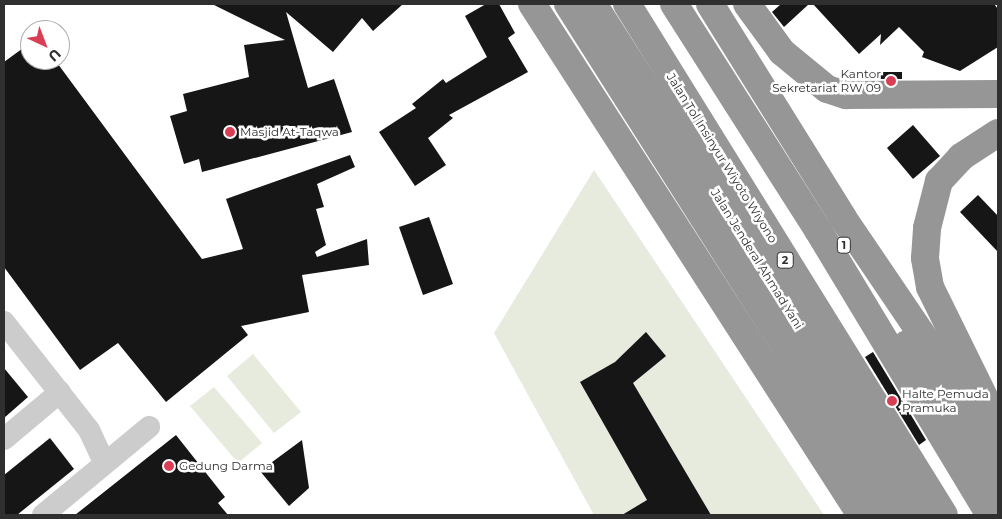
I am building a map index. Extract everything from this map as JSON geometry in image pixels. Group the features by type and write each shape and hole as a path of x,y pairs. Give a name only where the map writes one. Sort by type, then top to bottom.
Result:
{"highway":[{"path":"532,4 861,515"},
{"path":"568,4 892,515"},
{"name":"Jalan Jenderal Ahmad Yani","path":"593,4 919,515"},
{"name":"Jalan Tol Insinyur Wiyoto Wiyono","path":"627,4 944,515"},
{"path":"674,4 818,230 990,515"},
{"name":"1","path":"689,4 998,486"},
{"path":"710,4 843,218 998,447"},
{"path":"747,4 782,52 826,89 846,95 998,94"},
{"path":"998,133 961,157 939,181 928,219 925,258 930,288 998,428"}],"street":[{"path":"4,322 89,430 104,462"},
{"path":"4,439 60,392"},
{"path":"43,515 104,462 149,427"}],"shaded area":[{"path":"594,170 824,515 594,515 494,333"},
{"path":"253,354 301,412 274,433 227,376"},
{"path":"214,387 262,443 238,463 190,406"}],"building":[{"path":"212,4 403,4 373,31 362,18 333,52 286,12 308,88 334,79 352,132 202,172 199,159 184,164 170,116 187,111 183,94 249,77 244,45 285,40"},
{"path":"486,4 499,4 515,33 508,38 528,72 449,115 453,118 428,138 446,165 415,186 379,132 416,108 412,104 443,79 446,83 487,57 465,16"},
{"path":"781,4 809,4 784,27 772,12"},
{"path":"813,4 994,4 998,9 998,47 960,71 922,57 924,52 899,27 880,45 881,34 859,54"},
{"path":"20,50 20,70 62,70 202,259 243,249 226,199 350,155 355,167 317,184 324,207 316,209 326,245 315,252 317,257 367,239 369,265 302,275 309,312 241,326 248,335 166,402 118,343 80,370 4,267 4,62"},
{"path":"880,72 902,72 902,79 880,79"},
{"path":"913,125 940,156 913,179 887,148"},
{"path":"978,195 998,216 998,252 960,212"},
{"path":"429,217 453,284 423,295 399,227"},
{"path":"646,332 666,356 633,383 711,515 622,515 647,500 580,382 615,362"},
{"path":"873,352 926,440 919,445 865,357"},
{"path":"4,368 28,397 4,418"},
{"name":"Gedung Darma","path":"176,435 225,497 218,503 228,515 75,515"},
{"path":"50,438 74,469 17,515 4,515 4,475"},
{"path":"302,440 309,488 289,506 260,471"}],"place":[{"name":"Kantor Sekretariat RW 09","path":"891,81"},
{"name":"Masjid At-Taqwa","path":"230,132"},
{"name":"Halte Pemuda Pramuka","path":"892,401"},
{"name":"Gedung Darma","path":"169,466"}]}
